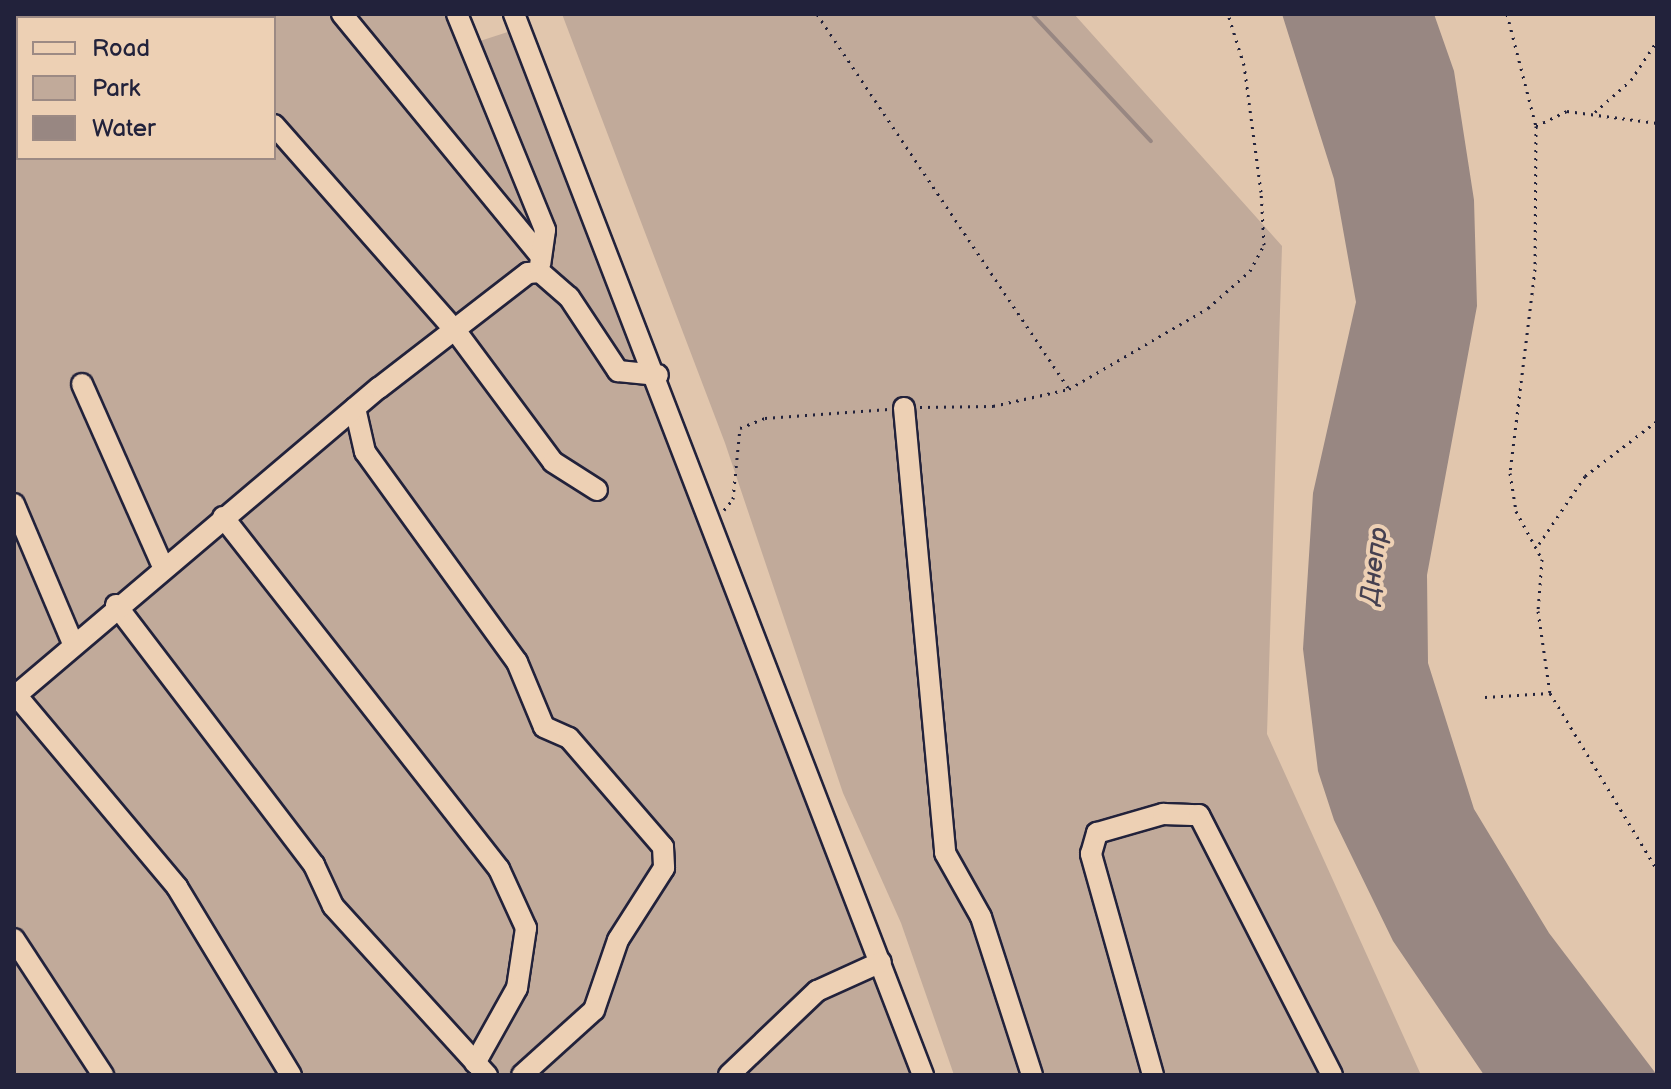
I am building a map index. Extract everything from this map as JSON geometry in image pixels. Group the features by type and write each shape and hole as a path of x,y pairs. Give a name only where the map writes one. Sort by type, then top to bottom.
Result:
{"street":[{"path":"342,14 569,297 618,371 658,375"},
{"path":"291,1075 177,887 15,696 116,605 379,388 540,263 545,230 457,14"},
{"path":"514,14 658,375 923,1075"},
{"path":"276,127 455,330 553,462 597,490"},
{"path":"82,384 163,567"},
{"path":"355,408 365,452 517,662 544,727 569,738 663,847 664,868 618,940 594,1010 522,1075"},
{"path":"904,408 945,853 981,917 1032,1075"},
{"path":"14,504 73,644"},
{"path":"116,605 314,865 333,906 481,1069 517,988 526,928 499,869 223,517"},
{"path":"1153,1075 1091,854 1097,833 1163,814 1199,815 1332,1075"},
{"path":"14,939 103,1075"},
{"path":"729,1075 817,991 881,962"}],"path":[{"path":"817,14 1069,389"},
{"path":"714,521 733,499 740,428 765,418 904,408 993,406 1069,389 1208,308 1250,271 1264,245 1244,65 1228,14"},
{"path":"1507,14 1536,126 1535,269 1510,473 1516,511 1539,544"},
{"path":"1595,112 1631,80 1657,41"},
{"path":"1536,126 1567,111 1595,112 1657,123"},
{"path":"1657,421 1585,476 1539,544 1538,611 1550,693 1657,870"},
{"path":"1485,697 1550,693"}],"green space":[{"path":"14,14 156,14 16,16 14,128"},
{"path":"466,14 477,42 523,27 880,956 841,972 730,1075 14,1075 14,146 16,160 276,160 276,16 173,16"},
{"path":"562,14 1074,14 1282,246 1267,734 1421,1075 954,1075 901,923 843,793 725,443"},
{"path":"883,965 926,1075 745,1075 798,1018 844,982"}],"water":[{"name":"Днепр","path":"1282,14 1434,14 1454,71 1474,200 1477,306 1427,575 1428,663 1474,809 1549,933 1657,1075 1484,1075 1393,941 1334,820 1318,771 1303,649 1313,493 1356,302 1334,179"}],"waterway":[{"path":"1032,14 1151,141"}]}
